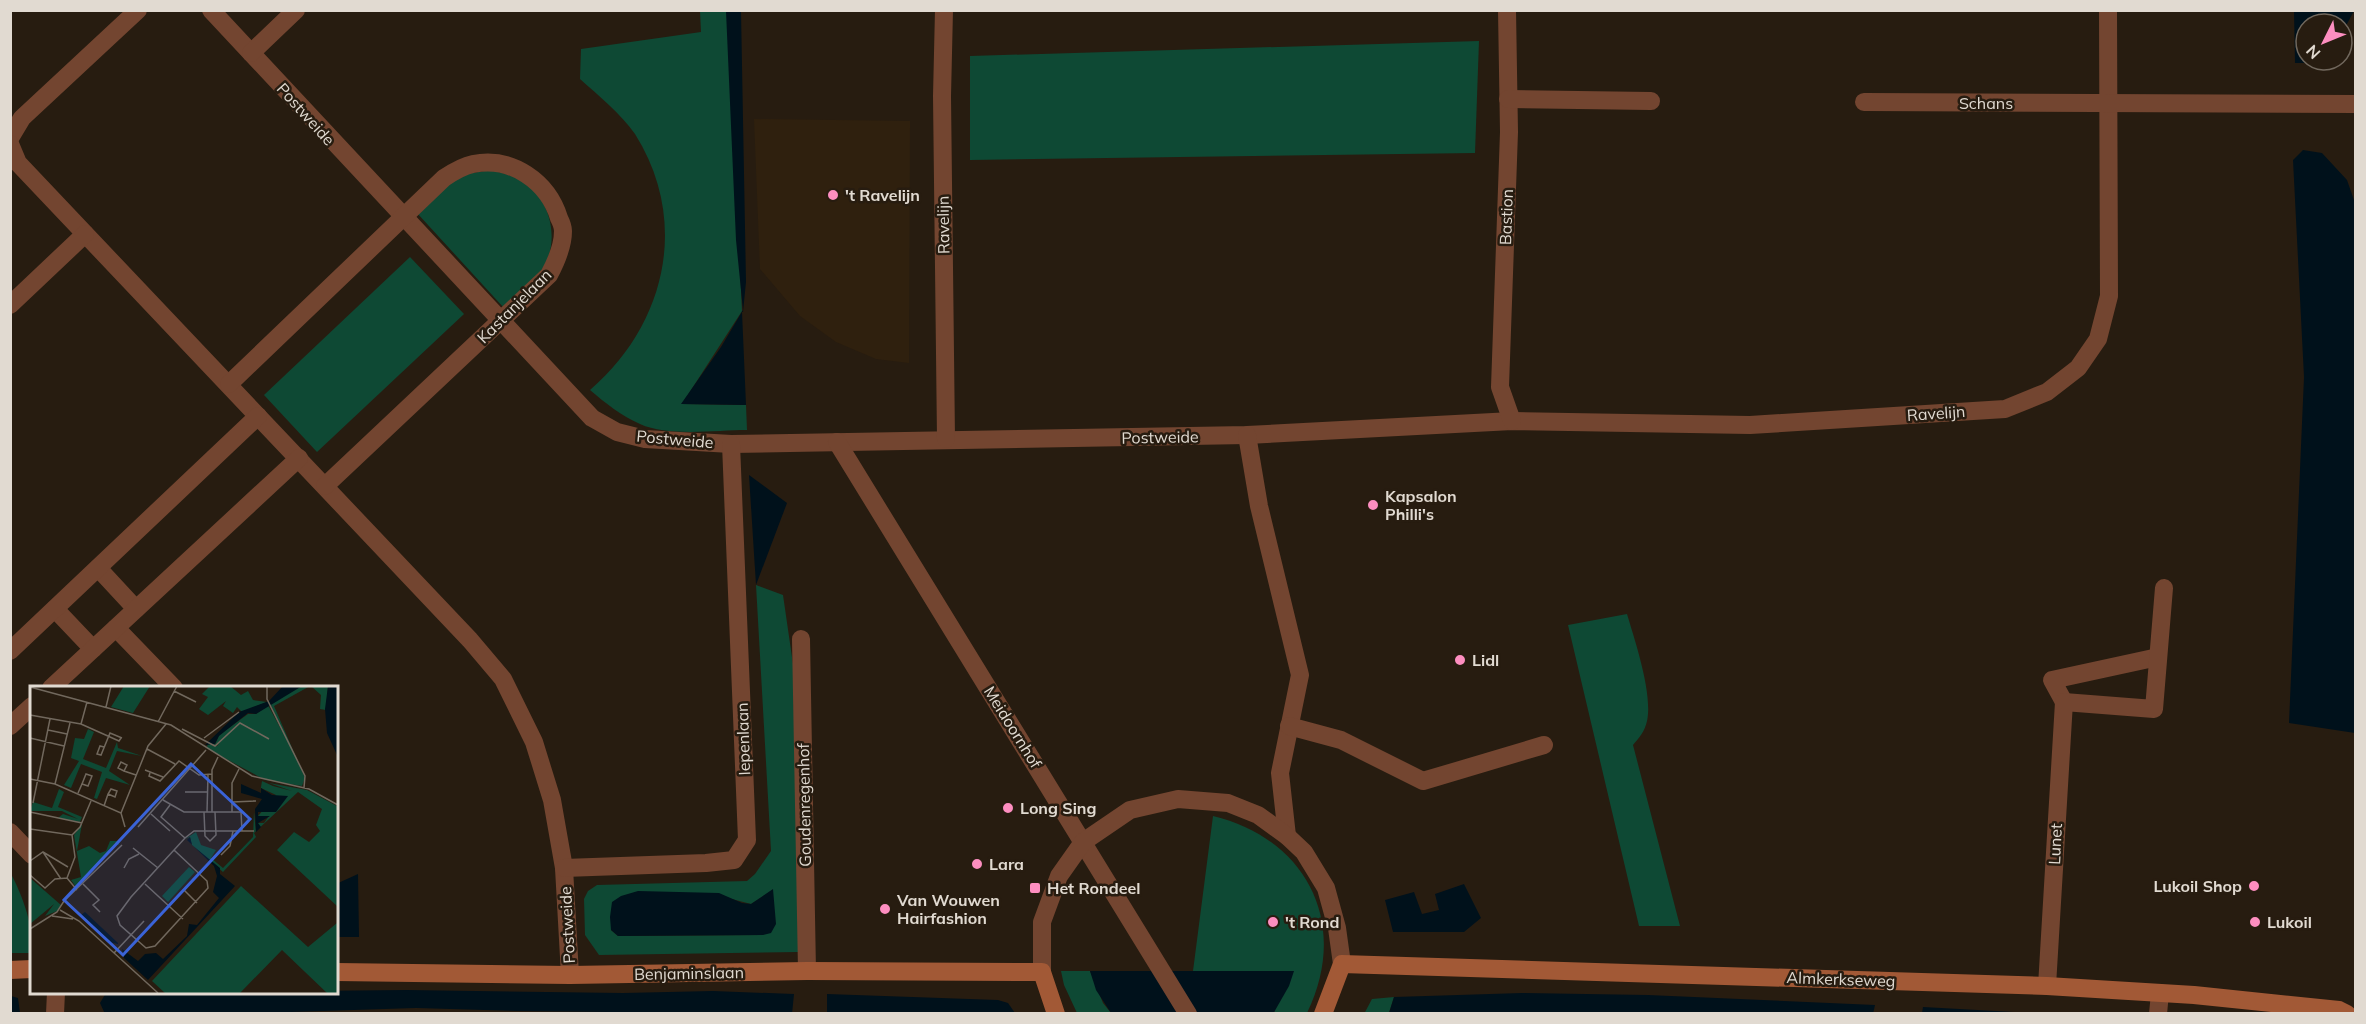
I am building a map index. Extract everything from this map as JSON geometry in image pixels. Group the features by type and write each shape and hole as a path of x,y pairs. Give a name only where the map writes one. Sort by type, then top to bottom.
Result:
{"street":[{"path":"10,138 22,118 138,10"},
{"name":"Postweide","path":"211,10 592,418 617,432 645,439 731,444 1246,435 1512,421"},
{"path":"251,53 296,10"},
{"name":"Ravelijn","path":"944,10 942,96 946,439"},
{"name":"Bastion","path":"1507,10 1509,132 1500,387 1512,421"},
{"name":"Ravelijn","path":"1512,421 1750,425 2005,409 2046,392 2078,368 2098,339 2109,296 2108,10"},
{"path":"1508,99 1651,100"},
{"name":"Schans","path":"1864,102 2108,103"},
{"path":"2108,103 2355,104"},
{"name":"Postweide","path":"10,144 18,163 299,458 470,640 503,679 534,742 552,800 564,868 570,975"},
{"name":"Kastanjelaan","path":"229,384 444,178 459,169 474,164 499,164 516,168 541,184 555,205 563,230 556,261 549,275 325,486"},
{"path":"10,305 85,234"},
{"path":"10,651 258,416"},
{"path":"1246,435 1259,506 1300,675 1280,773 1287,836"},
{"name":"Meidoornhof","path":"837,442 1188,1014"},
{"name":"Iepenlaan","path":"564,868 734,860 747,840 731,444"},
{"path":"53,686 299,458"},
{"path":"98,568 136,609"},
{"path":"2064,702 2154,709 2164,588"},
{"path":"55,609 93,650"},
{"path":"116,628 172,686"},
{"name":"Goudenregenhof","path":"801,639 807,971"},
{"name":"Lunet","path":"2047,986 2064,702 2052,680 2158,657"},
{"path":"10,726 30,708"},
{"path":"1289,726 1341,740 1423,781 1544,745"},
{"path":"1056,1014 1042,972 1042,922 1059,876 1083,842 1130,810 1178,799 1228,803 1258,815 1287,836 1304,852 1326,888 1337,928 1342,964 1323,1014"},
{"path":"10,832 30,853"},
{"name":"Almkerkseweg","path":"1342,964 2047,986 2160,993 2347,1010"},
{"path":"10,970 30,969"},
{"name":"Benjaminslaan","path":"338,972 570,975 807,971 1042,972"},
{"path":"2158,1014 2160,993"},
{"path":"56,994 56,1014"}],"shaded area":[{"name":"'t Ravelijn","path":"754,119 910,121 909,363 876,359 836,342 800,316 760,269"}],"green space":[{"path":"700,11 728,11 742,311 682,404 746,405 747,430 678,432 651,428 620,413 590,390 616,364 637,335 652,303 662,270 665,236 662,202 652,167 635,134 609,105 580,79 581,49 701,32"},
{"path":"1479,41 1475,153 970,160 970,56"},
{"path":"491,170 518,178 531,187 545,206 551,229 550,252 542,270 504,308 417,213 460,175"},
{"path":"410,257 464,314 317,452 264,395"},
{"path":"756,585 783,595 793,664 799,952 599,955 585,935 584,899 588,891 597,885 747,881 755,874 771,851","holes":["773,890 763,935 618,936 611,930 724,897 751,904"]},
{"path":"1627,614 1648,697 1645,728 1633,745 1680,926 1639,926 1568,625"},
{"path":"1213,816 1246,827 1274,844 1296,865 1312,890 1321,918 1324,948 1319,980 1307,1013 1273,1013 1275,1011 1193,971"},
{"path":"11,874 30,924 30,953 11,953"},
{"path":"1061,971 1090,971 1103,1003 1111,1013 1077,1013 1064,985"},
{"path":"1394,997 1389,1013 1364,1014 1372,999"}],"water":[{"path":"2294,10 2354,11 2353,12 2294,12"},
{"path":"726,11 741,11 746,282 743,312 742,312 746,405 681,404 721,347 743,310 736,240"},
{"path":"2303,150 2322,153 2347,180 2355,203 2355,733 2289,723 2304,377 2293,160"},
{"path":"749,475 787,503 756,585"},
{"path":"358,874 359,937 338,937 338,883"},
{"path":"1464,884 1481,918 1464,932 1393,932 1385,900 1414,892 1422,914 1439,910 1435,894"},
{"path":"773,889 776,924 771,933 763,935 618,936 611,930 612,902 621,896 638,891 719,893 742,903 751,904"},
{"path":"1090,971 1294,971 1289,986 1273,1014 1111,1013 1096,990"},
{"path":"338,991 623,993 713,991 794,994 792,1014 416,1008 105,1014 100,1003 105,994 338,994"},
{"path":"1522,993 1648,995 1875,1005 1873,1014 1389,1013 1394,997"},
{"path":"827,994 998,1000 1008,1003 1015,1013 827,1013"},
{"path":"11,996 18,998 20,1013 11,1013"},
{"path":"1923,1007 2032,1013 1922,1013"}],"place":[{"name":"'t Ravelijn","path":"833,195"},
{"name":"Kapsalon Philli's","path":"1373,505"},
{"name":"Lidl","path":"1460,660"},
{"name":"Long Sing","path":"1008,808"},
{"name":"Lara","path":"977,864"},
{"name":"Lukoil Shop","path":"2254,886"},
{"name":"Het Rondeel","path":"1035,888"},
{"name":"Van Wouwen Hairfashion","path":"885,909"},
{"name":"'t Rond","path":"1273,922"},
{"name":"Lukoil","path":"2255,922"}]}
